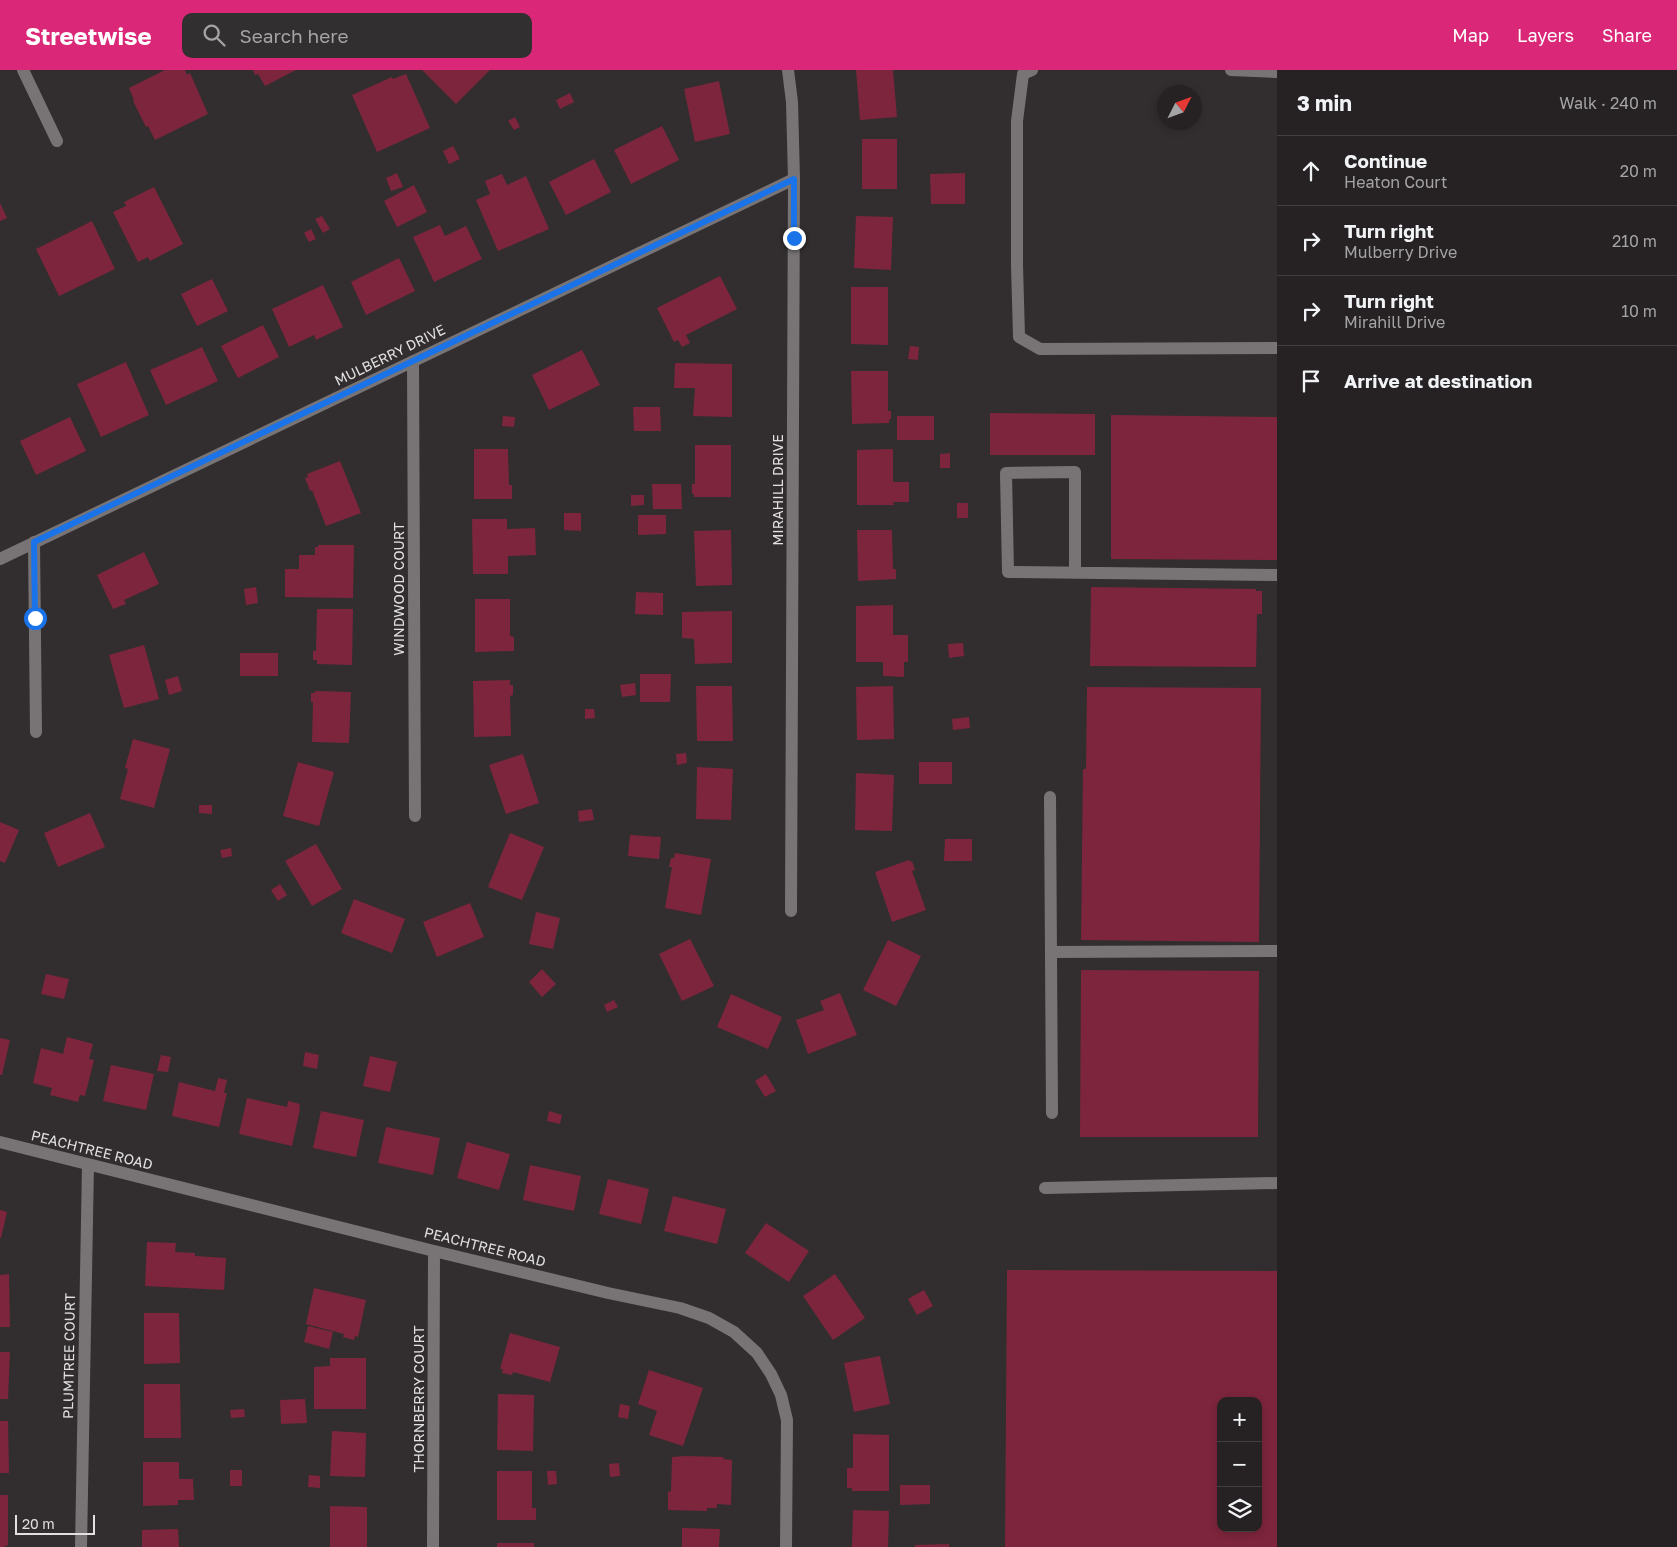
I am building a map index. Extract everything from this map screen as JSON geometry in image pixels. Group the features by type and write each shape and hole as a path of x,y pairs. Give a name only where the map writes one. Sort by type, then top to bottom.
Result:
{"street":[{"path":"22,70 57,140"},
{"name":"MIRAHILL DRIVE","path":"788,70 792,102 794,179 791,911"},
{"path":"1032,70 1023,74 1017,121 1017,265 1020,337 1040,349 1277,348"},
{"path":"1231,70 1277,72"},
{"name":"MULBERRY DRIVE","path":"0,559 794,179"},
{"name":"WINDWOOD COURT","path":"413,361 415,816"},
{"path":"1075,573 1075,472 1006,472 1008,572 1075,573 1277,575"},
{"path":"34,542 36,732"},
{"path":"1050,798 1052,1113"},
{"path":"1051,952 1277,951"},
{"name":"PEACHTREE ROAD","path":"0,1142 434,1251 608,1293 680,1308 709,1318 734,1332 757,1353 771,1374 781,1395 787,1420 786,1547"},
{"name":"PLUMTREE COURT","path":"81,1547 88,1165"},
{"path":"1044,1188 1277,1183"},
{"name":"THORNBERRY COURT","path":"433,1547 434,1251"}],"building":[{"path":"165,70 185,70 187,75 190,73 208,114 155,140 133,101 129,88"},
{"path":"253,70 296,70 265,86 258,74 255,75"},
{"path":"422,70 490,70 456,104"},
{"path":"856,70 893,70 897,117 860,120"},
{"path":"406,74 430,128 377,152 352,95 392,77 393,79"},
{"path":"719,81 730,134 695,142 684,89"},
{"path":"570,93 574,102 560,109 556,100"},
{"path":"515,117 520,127 514,130 508,121"},
{"path":"662,126 679,160 631,184 614,150"},
{"path":"862,139 897,139 897,189 862,189"},
{"path":"453,146 460,159 449,164 443,151"},
{"path":"594,159 611,192 566,215 549,182"},
{"path":"397,173 403,187 391,191 386,178"},
{"path":"965,173 965,204 931,204 930,174"},
{"path":"502,174 507,185 526,176 549,229 498,251 476,200 490,194 485,181"},
{"path":"414,185 427,212 397,227 384,201"},
{"path":"154,187 183,244 150,261 148,257 138,262 113,212 126,206 124,202"},
{"path":"0,203 7,218 0,221"},
{"path":"322,216 330,229 323,233 315,219"},
{"path":"856,216 893,217 891,270 854,268"},
{"path":"92,221 115,269 59,296 36,249"},
{"path":"440,225 445,236 466,226 482,259 434,282 413,237"},
{"path":"311,229 316,239 309,242 304,233"},
{"path":"399,258 415,291 366,315 351,282"},
{"path":"720,276 737,309 686,335 690,343 682,347 678,340 674,342 657,308"},
{"path":"212,279 228,311 197,326 181,294"},
{"path":"323,285 343,327 316,340 314,335 289,347 272,309"},
{"path":"851,287 888,287 888,345 851,344"},
{"path":"263,325 279,357 238,378 221,346"},
{"path":"910,346 919,347 918,360 908,359"},
{"path":"202,347 218,381 166,405 150,370"},
{"path":"582,350 600,385 549,410 532,375"},
{"path":"126,362 149,415 101,437 77,384"},
{"path":"675,363 732,364 732,417 693,416 695,388 674,388"},
{"path":"851,371 888,371 888,411 891,411 889,423 852,424"},
{"path":"633,407 660,407 661,431 634,431"},
{"path":"990,413 1095,414 1095,455 990,455"},
{"path":"1111,415 1277,417 1277,560 1111,559"},
{"path":"503,416 515,417 514,427 502,426"},
{"path":"897,416 934,416 934,440 897,440"},
{"path":"70,417 86,451 36,475 20,441"},
{"path":"695,445 731,445 731,497 694,497 694,494 692,494 692,484 695,484"},
{"path":"474,449 508,449 509,485 512,485 512,499 474,499"},
{"path":"893,449 893,482 909,482 909,502 893,502 894,505 857,505 857,450"},
{"path":"950,453 950,468 940,468 940,454"},
{"path":"340,461 361,513 326,526 312,490 310,491 305,478 308,477 307,474"},
{"path":"652,484 681,484 682,509 653,509"},
{"path":"631,495 644,495 644,505 631,506"},
{"path":"957,503 968,503 968,518 957,518"},
{"path":"564,513 581,513 581,531 564,530"},
{"path":"638,515 666,515 666,534 638,535"},
{"path":"472,519 507,519 507,529 535,528 536,555 508,556 508,574 473,574"},
{"path":"731,530 732,585 696,586 694,531"},
{"path":"857,530 892,530 893,569 896,569 896,579 858,581"},
{"path":"318,545 354,545 353,598 285,597 285,569 299,569 299,555 315,555 315,547 318,547"},
{"path":"144,552 159,584 124,600 126,604 113,609 97,575"},
{"path":"256,587 258,603 246,605 244,589"},
{"path":"1091,587 1256,589 1256,591 1262,591 1262,614 1257,614 1256,667 1090,666"},
{"path":"636,592 663,593 663,615 635,614"},
{"path":"475,599 510,599 510,636 514,637 514,651 475,652"},
{"path":"893,605 893,635 908,635 908,662 904,662 904,677 883,676 883,662 856,662 856,606"},
{"path":"317,609 353,609 352,665 317,664 317,660 313,660 313,651 316,651"},
{"path":"732,611 732,663 695,664 694,639 682,638 682,612"},
{"path":"963,643 964,656 949,658 948,644"},
{"path":"144,645 159,699 124,708 109,655"},
{"path":"240,653 278,653 278,676 240,676"},
{"path":"640,674 671,674 670,702 640,702"},
{"path":"178,676 182,691 169,695 165,680"},
{"path":"510,680 510,685 513,685 513,695 510,696 511,736 474,737 473,681"},
{"path":"635,683 636,695 622,697 620,685"},
{"path":"696,686 732,686 733,741 697,741"},
{"path":"893,686 894,739 857,740 856,687"},
{"path":"1087,687 1261,688 1259,942 1081,940 1083,769 1086,769"},
{"path":"315,691 351,692 349,743 312,742 313,702 311,702 311,693 315,693"},
{"path":"585,709 594,709 595,718 585,719"},
{"path":"969,717 970,728 953,730 952,719"},
{"path":"133,739 170,749 154,808 120,799 128,769 125,768"},
{"path":"686,753 687,763 677,765 676,754"},
{"path":"523,754 539,803 506,814 489,765"},
{"path":"298,762 334,772 319,826 283,816"},
{"path":"919,762 952,762 952,784 919,784"},
{"path":"697,767 733,769 731,820 696,819"},
{"path":"856,773 894,775 892,831 855,830"},
{"path":"199,805 212,805 212,814 199,813"},
{"path":"592,809 594,820 579,822 578,811"},
{"path":"90,813 105,847 58,867 44,833"},
{"path":"0,822 19,830 5,863 0,861"},
{"path":"510,833 544,847 522,900 488,887"},
{"path":"630,835 661,837 659,859 628,856"},
{"path":"945,839 972,839 972,861 944,861"},
{"path":"316,844 342,889 312,906 285,861"},
{"path":"231,848 232,856 222,858 220,850"},
{"path":"675,853 711,859 701,915 665,908 672,867 669,867 671,858 674,858"},
{"path":"909,860 910,862 912,861 915,870 912,871 926,910 892,922 875,872"},
{"path":"280,884 287,895 278,901 271,890"},
{"path":"354,899 405,919 392,953 341,933"},
{"path":"470,903 484,937 437,957 423,922"},
{"path":"536,912 560,918 553,949 529,944"},
{"path":"690,939 714,986 682,1001 659,954"},
{"path":"888,940 921,956 896,1006 863,990"},
{"path":"542,969 556,984 542,997 529,982"},
{"path":"1081,970 1259,971 1258,1137 1080,1137"},
{"path":"46,974 69,979 64,999 41,994"},
{"path":"840,993 857,1035 808,1054 796,1020 824,1010 820,1001"},
{"path":"731,994 782,1017 768,1049 717,1027"},
{"path":"614,1000 618,1007 607,1012 604,1005"},
{"path":"67,1037 93,1044 89,1059 94,1060 85,1096 80,1095 78,1102 50,1095 52,1088 33,1083 41,1048 63,1054"},
{"path":"0,1038 10,1040 2,1075 0,1075"},
{"path":"305,1052 319,1055 317,1069 303,1066"},
{"path":"161,1055 171,1057 168,1072 157,1071"},
{"path":"370,1056 397,1062 390,1092 363,1086"},
{"path":"111,1065 154,1074 146,1110 103,1101"},
{"path":"766,1074 776,1091 765,1097 755,1081"},
{"path":"218,1078 227,1080 224,1093 227,1093 219,1127 172,1116 179,1082 215,1091"},
{"path":"247,1098 287,1107 288,1101 300,1104 292,1146 239,1134"},
{"path":"321,1111 364,1120 356,1157 313,1148"},
{"path":"549,1111 562,1115 560,1124 547,1121"},
{"path":"386,1127 440,1138 433,1175 378,1163"},
{"path":"467,1142 510,1154 499,1190 457,1178"},
{"path":"530,1165 581,1176 574,1211 523,1200"},
{"path":"608,1179 649,1189 641,1224 599,1214"},
{"path":"673,1196 726,1209 717,1244 664,1231"},
{"path":"0,1210 7,1212 1,1238 0,1238"},
{"path":"766,1223 809,1251 789,1282 745,1253"},
{"path":"147,1242 176,1243 175,1252 195,1253 195,1256 226,1258 224,1290 145,1286"},
{"path":"1007,1270 1277,1271 1277,1547 1005,1547"},
{"path":"9,1274 10,1327 0,1327 0,1275"},
{"path":"835,1274 865,1318 833,1340 803,1296"},
{"path":"314,1288 366,1300 358,1337 355,1336 354,1340 343,1337 344,1334 306,1324"},
{"path":"924,1290 933,1306 917,1315 908,1299"},
{"path":"144,1313 179,1313 180,1363 144,1364"},
{"path":"308,1326 333,1332 329,1349 304,1342"},
{"path":"510,1333 560,1347 550,1382 513,1372 512,1375 502,1373 503,1369 500,1369"},
{"path":"0,1352 10,1352 8,1399 0,1399"},
{"path":"880,1356 890,1404 854,1412 844,1363"},
{"path":"330,1358 366,1358 366,1409 314,1409 314,1367 330,1366"},
{"path":"649,1370 703,1388 683,1446 649,1435 657,1411 638,1404"},
{"path":"144,1384 180,1384 181,1438 144,1438"},
{"path":"498,1394 534,1395 533,1451 497,1450"},
{"path":"305,1399 307,1423 281,1424 280,1400"},
{"path":"620,1404 630,1406 628,1419 618,1417"},
{"path":"244,1409 245,1417 231,1418 230,1410"},
{"path":"0,1421 8,1421 9,1473 0,1473"},
{"path":"332,1431 366,1433 365,1477 330,1476"},
{"path":"853,1434 889,1435 889,1491 852,1491 852,1488 847,1488 847,1468 853,1468"},
{"path":"672,1457 724,1457 723,1459 732,1460 731,1505 717,1504 717,1508 707,1508 707,1511 668,1510 668,1492 671,1491"},
{"path":"143,1462 179,1462 179,1479 193,1479 194,1500 178,1500 178,1505 143,1506"},
{"path":"619,1463 620,1476 610,1477 609,1464"},
{"path":"230,1470 242,1470 242,1486 230,1486"},
{"path":"497,1471 532,1471 532,1508 536,1508 536,1520 497,1520"},
{"path":"547,1471 556,1471 557,1484 548,1485"},
{"path":"309,1475 320,1476 320,1488 308,1487"},
{"path":"900,1485 930,1485 930,1504 900,1505"},
{"path":"0,1495 8,1495 8,1546 5,1545 5,1547 0,1547"},
{"path":"330,1506 367,1507 367,1547 330,1547"},
{"path":"853,1510 889,1511 888,1547 852,1547"},
{"path":"682,1528 720,1529 719,1547 682,1547"},
{"path":"178,1529 179,1547 142,1547 142,1530"},
{"path":"497,1543 534,1543 534,1547 497,1547"},
{"path":"949,1544 949,1547 915,1547 915,1545"}],"route":[{"path":"35,618 34,542 794,179 794,238"}]}
